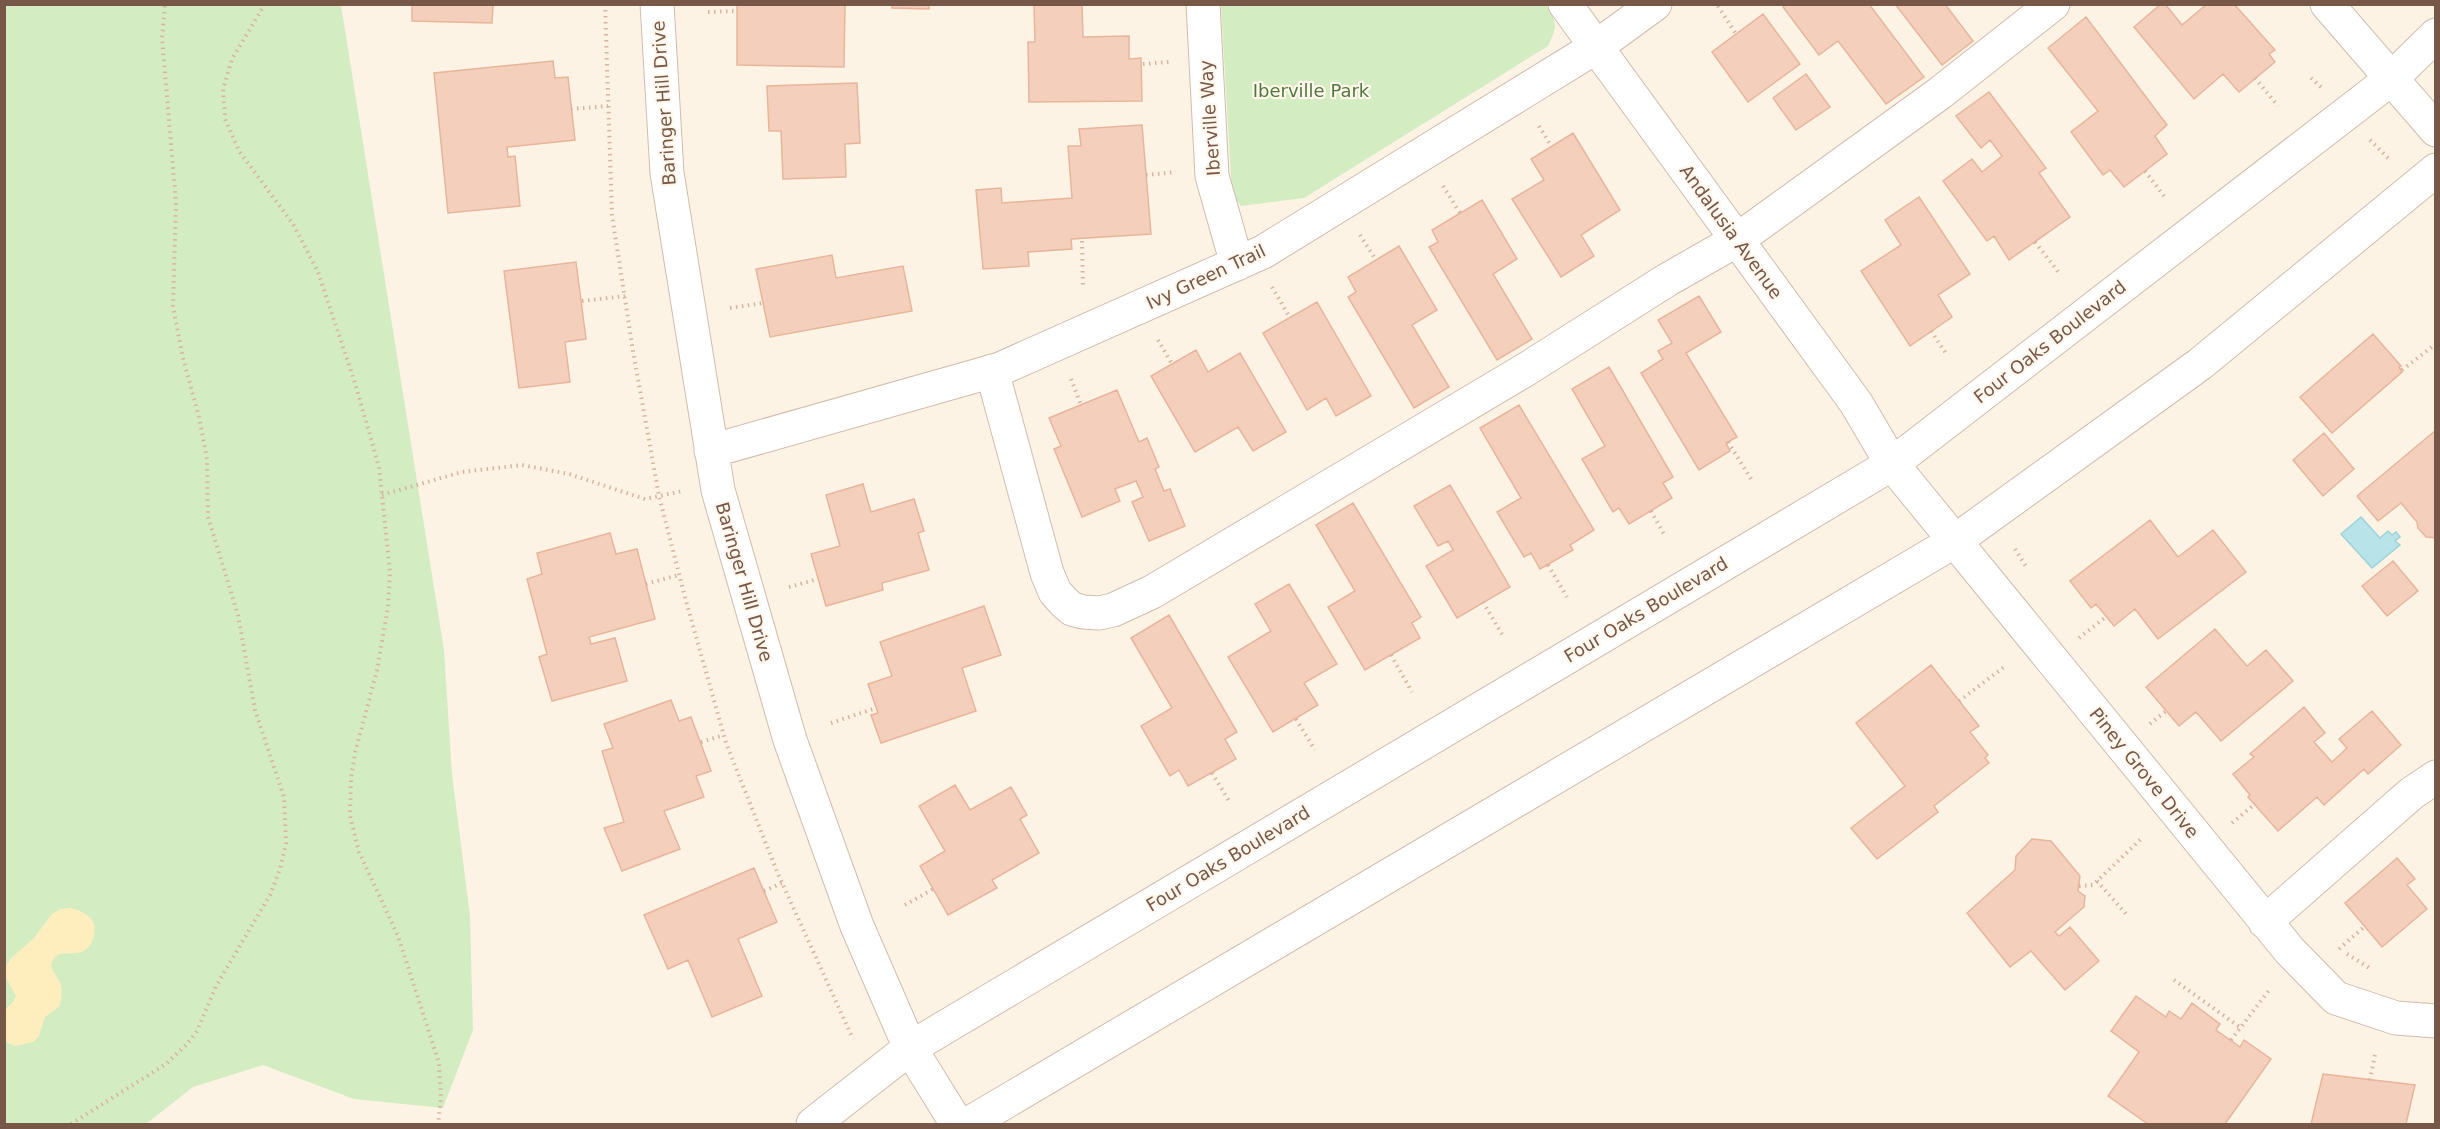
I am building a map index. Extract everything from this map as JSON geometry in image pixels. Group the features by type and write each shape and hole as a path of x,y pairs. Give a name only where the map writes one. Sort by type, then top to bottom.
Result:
{"street":[{"name":"Baringer Hill Drive","path":"657,4 667,173 717,484 790,740 865,945 910,1048 957,1125"},
{"name":"Iberville Way","path":"1203,4 1212,176 1237,264"},
{"name":"Andalusia Avenue","path":"1565,4 1856,403 1892,464"},
{"name":"Ivy Green Trail","path":"711,451 992,371 1263,252 1596,47 1655,4"},
{"path":"992,371 1047,573 1055,592 1072,609 1099,613 1113,610 1152,592 1486,393 1667,280 1737,240 1940,93 2053,4"},
{"path":"2327,4 2436,130"},
{"name":"Four Oaks Boulevard","path":"813,1125 910,1048 1892,464 2391,79 2436,35"},
{"path":"968,1125 1955,541 2200,364 2425,178"},
{"name":"Piney Grove Drive","path":"1892,464 2290,951 2336,998 2396,1018 2436,1022"},
{"path":"2265,922 2412,793 2436,777"}],"path":[{"path":"71,1125 166,1064 197,1031 216,986 270,895 280,869 286,843 284,797 255,710 237,615 208,517 207,459 173,308 176,203 162,38 165,4"},
{"path":"265,4 232,59 223,89 225,119 239,151 293,224 318,272 355,383 379,466 390,572 388,607 378,670 355,753 351,778 350,816 359,852 398,936 439,1063 441,1098 438,1125"},
{"path":"605,4 612,215 659,496 724,735 782,883 853,1039"},
{"path":"1718,6 1736,34"},
{"path":"708,12 737,11"},
{"path":"1143,64 1170,62"},
{"path":"2255,78 2278,106"},
{"path":"2311,78 2346,114 2425,178"},
{"path":"571,109 608,106"},
{"path":"1539,126 1551,146"},
{"path":"2145,171 2164,196"},
{"path":"1146,176 1177,172"},
{"path":"1443,186 1460,213"},
{"path":"1360,236 1376,260"},
{"path":"1082,241 1083,287"},
{"path":"2035,242 2060,274"},
{"path":"1271,286 1290,318"},
{"path":"582,302 625,296"},
{"path":"730,308 763,303"},
{"path":"1931,331 1947,355"},
{"path":"1158,340 1172,364"},
{"path":"2402,370 2436,344"},
{"path":"1071,379 1081,405"},
{"path":"1728,442 1753,482"},
{"path":"382,495 462,472 522,465 569,474 645,499 717,484"},
{"path":"1651,511 1665,536"},
{"path":"1548,565 1567,597"},
{"path":"646,584 679,575"},
{"path":"789,587 818,579"},
{"path":"1483,602 1503,636"},
{"path":"2078,639 2107,616"},
{"path":"1391,655 1412,692"},
{"path":"1959,701 2004,667"},
{"path":"831,723 876,708"},
{"path":"2149,726 2166,711"},
{"path":"1296,718 1315,750"},
{"path":"701,742 724,735"},
{"path":"1212,773 1229,801"},
{"path":"2230,825 2254,804"},
{"path":"2079,886 2093,885 2142,838"},
{"path":"2097,881 2127,915"},
{"path":"764,891 782,883"},
{"path":"905,905 933,889"},
{"path":"2339,949 2364,927"},
{"path":"2174,980 2241,1028"},
{"path":"2231,1040 2270,989"},
{"path":"2370,1080 2375,1055"}],"green space":[{"name":"Iberville Park","path":"1546,4 1555,25 1548,46 1304,198 1241,206 1232,194 1221,5"},
{"path":"5,5 341,5 444,650 452,774 470,916 473,1030 443,1108 354,1099 263,1065 193,1087 146,1124 5,1124"}],"sand":[{"path":"71,908 84,913 91,919 94,925 94,936 85,950 79,953 61,954 56,956 52,962 51,965 61,986 60,1006 45,1017 39,1036 33,1042 16,1046 5,1042 5,1010 16,996 5,976 5,968 11,958 34,938 52,914 60,909"}],"water":[{"path":"2361,517 2380,538 2388,531 2392,535 2396,532 2400,537 2395,541 2400,545 2372,568 2341,534"}],"building":[{"path":"412,4 493,4 492,23 412,21"},
{"path":"737,4 845,4 844,67 737,65"},
{"path":"892,4 929,4 929,9 892,8"},
{"path":"1034,4 1082,4 1083,37 1129,36 1129,59 1141,58 1142,101 1029,102 1028,42 1035,42"},
{"path":"1787,4 1869,4 1924,77 1886,104 1838,41 1819,55 1783,7"},
{"path":"1895,4 1945,4 1973,41 1942,65"},
{"path":"2161,4 2165,4 2182,25 2207,4 2234,4 2275,50 2269,54 2275,62 2239,92 2223,74 2194,99 2134,27"},
{"path":"1763,14 1800,64 1748,102 1712,52"},
{"path":"2086,17 2167,125 2155,136 2167,154 2124,187 2110,170 2103,175 2071,132 2098,111 2048,48"},
{"path":"553,61 555,78 568,77 575,140 507,147 508,157 515,156 520,206 448,213 434,73"},
{"path":"1806,74 1830,107 1796,130 1773,98"},
{"path":"857,83 860,143 845,144 846,177 783,179 781,131 769,131 767,86"},
{"path":"1989,92 2046,168 2039,173 2070,217 2009,260 1994,236 1987,241 1943,181 1972,159 1982,172 2002,156 1990,140 1981,148 1956,116"},
{"path":"1142,125 1151,234 1071,239 1072,249 1028,252 1029,266 983,269 976,190 1001,188 1002,203 1072,198 1068,146 1081,146 1079,129"},
{"path":"1573,133 1620,210 1581,235 1594,256 1561,277 1512,199 1544,180 1531,159"},
{"path":"1919,197 1970,274 1938,295 1952,317 1910,346 1861,271 1901,245 1885,220"},
{"path":"1482,200 1517,259 1493,274 1532,339 1497,360 1429,247 1438,242 1432,230"},
{"path":"1399,246 1437,310 1412,325 1449,387 1414,408 1348,297 1356,292 1348,277"},
{"path":"832,255 836,278 903,266 912,311 770,337 756,269"},
{"path":"576,262 586,339 565,342 570,382 519,388 504,271"},
{"path":"1699,296 1721,332 1686,353 1737,437 1726,443 1730,451 1699,470 1641,373 1663,359 1658,351 1672,343 1658,320"},
{"path":"1317,302 1371,396 1336,416 1326,398 1307,410 1263,333"},
{"path":"2373,334 2401,366 2399,367 2402,372 2332,433 2300,397"},
{"path":"1196,350 1208,372 1240,353 1286,432 1253,451 1238,427 1195,452 1151,376"},
{"path":"1609,367 1673,477 1663,483 1672,498 1629,524 1619,508 1613,512 1582,459 1605,446 1572,389"},
{"path":"1117,390 1139,442 1147,438 1159,467 1155,469 1164,491 1170,489 1185,526 1149,541 1132,502 1143,497 1136,481 1115,489 1120,501 1082,517 1054,449 1061,446 1049,418"},
{"path":"1519,405 1594,530 1570,545 1573,550 1540,569 1531,553 1524,557 1497,512 1521,498 1480,428"},
{"path":"2436,430 2436,538 2426,537 2401,503 2378,521 2357,496"},
{"path":"2324,433 2354,469 2323,496 2293,460"},
{"path":"863,484 871,512 914,499 924,531 918,533 929,570 882,583 883,590 826,606 811,554 840,546 826,495"},
{"path":"1450,485 1510,587 1457,618 1426,566 1453,550 1448,541 1438,546 1414,506"},
{"path":"1353,503 1421,617 1412,623 1420,638 1365,670 1328,607 1355,591 1316,525"},
{"path":"2150,520 2178,557 2213,530 2246,572 2158,639 2135,609 2114,626 2096,604 2091,608 2070,581"},
{"path":"610,533 616,554 637,549 655,619 589,637 591,644 615,638 627,681 552,701 539,657 547,654 527,579 542,574 537,553"},
{"path":"2393,561 2418,591 2387,616 2362,586"},
{"path":"1289,584 1337,664 1304,683 1318,705 1273,732 1228,657 1271,631 1255,604"},
{"path":"984,606 1001,655 962,668 976,711 881,743 871,715 878,713 868,684 892,676 880,642"},
{"path":"1169,615 1237,732 1225,739 1236,759 1188,786 1179,770 1170,776 1141,726 1172,708 1131,638"},
{"path":"2215,629 2247,666 2266,650 2293,681 2221,741 2196,712 2179,726 2146,687"},
{"path":"1931,665 1979,726 1970,732 1988,755 1985,758 1989,763 1934,806 1938,812 1877,859 1851,828 1905,786 1856,723"},
{"path":"671,700 679,721 691,717 711,771 696,776 704,797 664,811 680,849 622,871 604,828 624,822 602,751 613,748 604,724"},
{"path":"2304,707 2325,733 2314,742 2332,762 2347,748 2339,739 2372,711 2401,745 2368,774 2364,769 2324,805 2317,797 2278,831 2248,797 2250,795 2233,774 2254,757 2250,754"},
{"path":"955,785 970,810 1011,787 1027,815 1020,819 1039,853 992,880 997,888 948,915 920,866 945,851 919,806"},
{"path":"2032,839 2051,841 2080,876 2078,891 2085,896 2084,907 2055,932 2059,936 2070,927 2099,961 2065,990 2031,951 2010,967 1967,913 2015,870 2016,856"},
{"path":"2397,858 2415,879 2407,885 2427,909 2382,947 2345,903"},
{"path":"754,868 777,922 738,939 762,996 712,1017 688,960 668,969 644,915"},
{"path":"2136,996 2166,1017 2169,1011 2181,1019 2192,1003 2220,1024 2216,1030 2240,1047 2244,1040 2271,1059 2225,1124 2148,1124 2108,1096 2139,1052 2111,1031"},
{"path":"2323,1074 2415,1085 2406,1124 2311,1124"}]}
